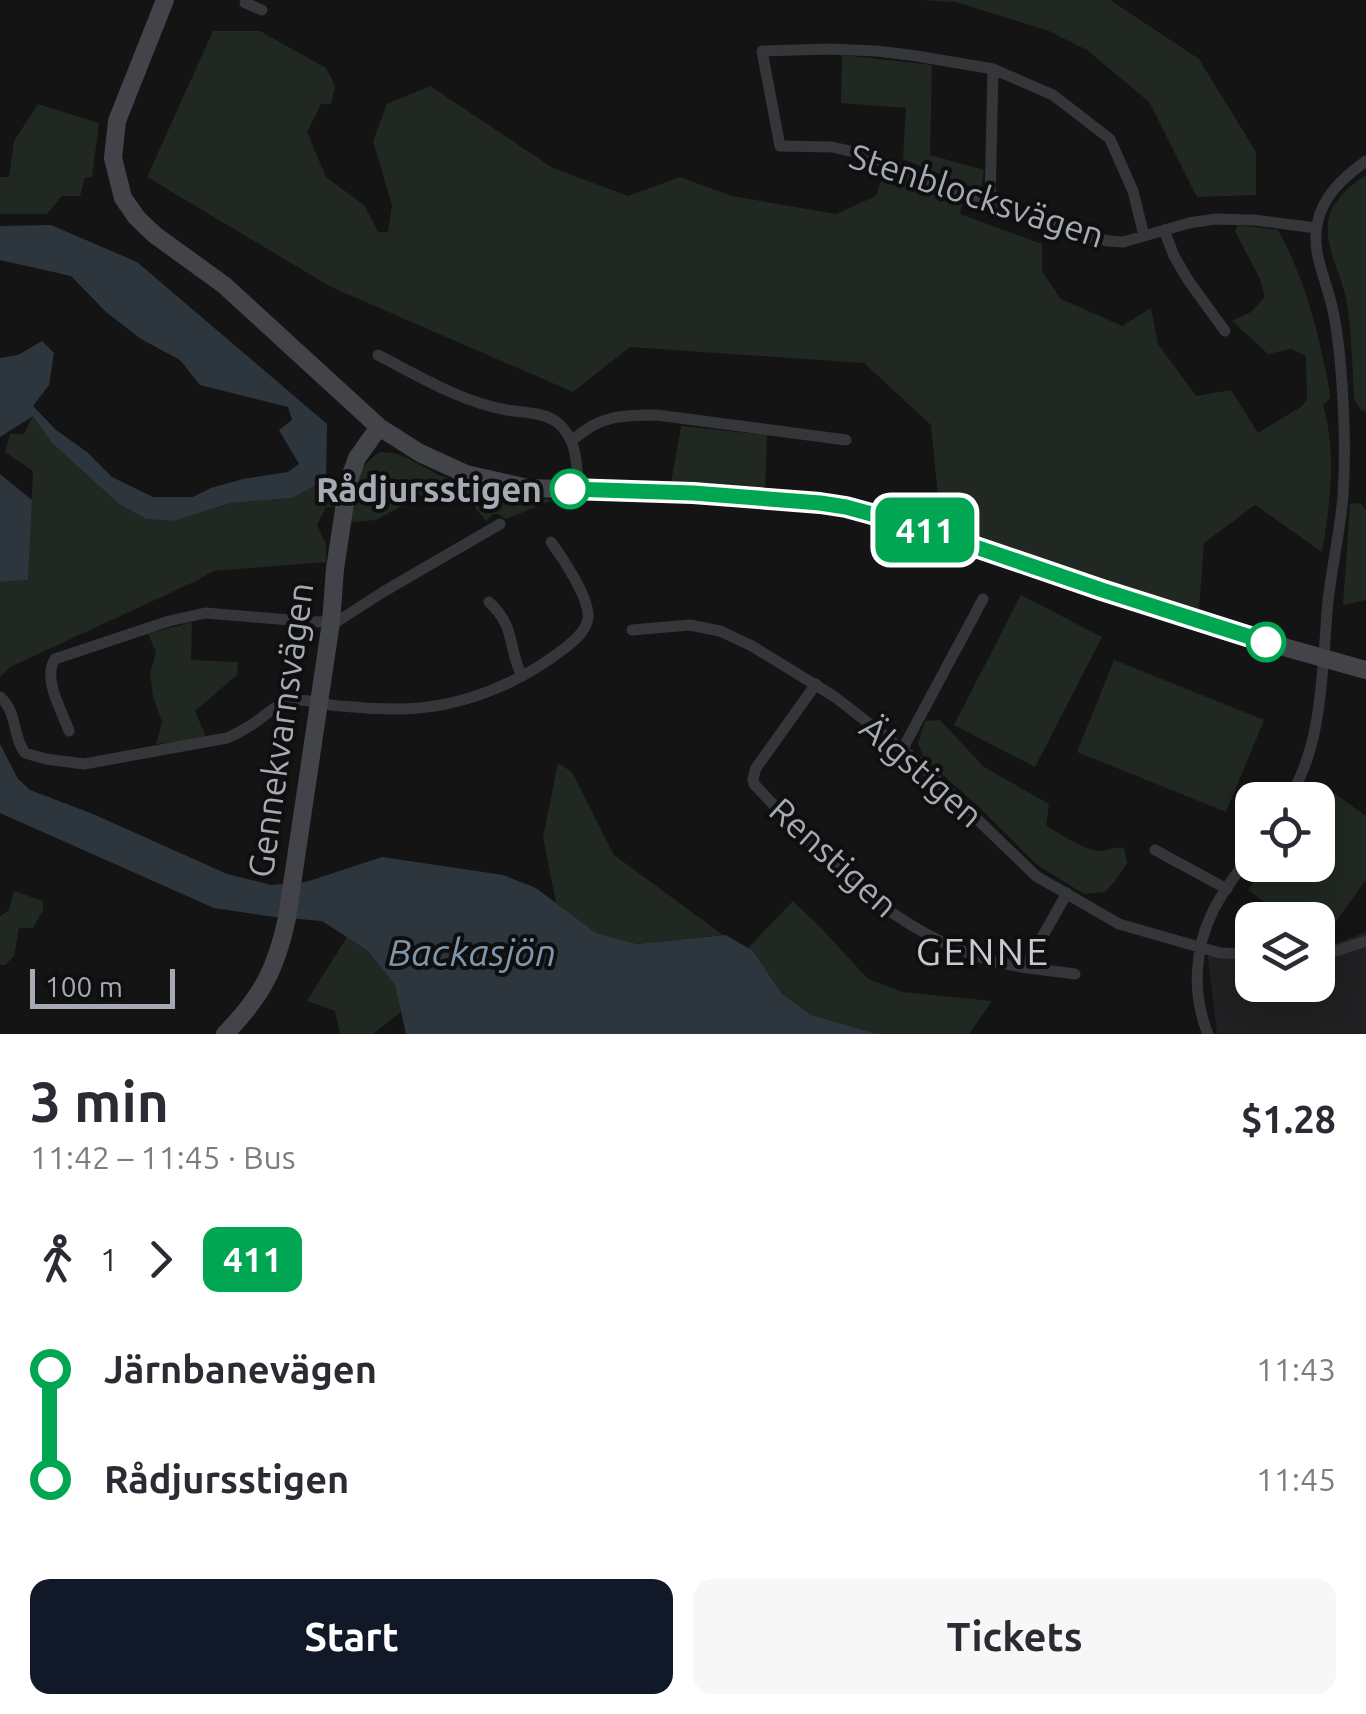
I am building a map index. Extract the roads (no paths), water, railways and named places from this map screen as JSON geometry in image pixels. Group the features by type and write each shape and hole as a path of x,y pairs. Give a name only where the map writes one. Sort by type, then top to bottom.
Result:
{"street":[{"path":"165,0 116,120 113,158 124,198 137,218 224,285 379,427 420,453 466,474 528,488 726,495 846,507 1241,635 1366,670"},
{"path":"243,1 262,10"},
{"name":"Stenblocksvägen","path":"1144,236 1133,191 1110,139 1053,94 993,69 877,51 762,51 780,146 832,147 863,154 990,204 1099,240 1123,242 1215,219 1316,228"},
{"path":"990,204 993,69"},
{"path":"1297,782 1305,766 1322,684 1330,582 1342,502 1343,396 1337,336 1318,257 1316,228 1333,190 1366,161"},
{"path":"1164,230 1181,268 1225,331"},
{"path":"378,356 487,405 559,423 573,440 579,488"},
{"path":"573,440 592,424 632,415 658,415 846,440"},
{"name":"Gennekvarnsvägen","path":"226,1034 262,991 279,956 331,622 348,483 357,458 379,427"},
{"path":"69,731 50,678 55,659 205,613 344,620 383,592 500,524"},
{"path":"0,697 12,711 18,742 26,753 84,764 227,738 285,702 404,709 480,695 546,663 574,641 586,624 587,607 551,542"},
{"path":"902,750 983,599"},
{"path":"489,602 506,622 522,676"},
{"name":"Älgstigen","path":"632,630 690,625 720,631 772,657 816,684 902,750 1025,866 1067,893 1119,924 1235,953"},
{"name":"Renstigen","path":"816,684 756,768 754,784 828,861 896,917 932,937 989,960 1075,974"},
{"path":"1156,850 1227,888"},
{"path":"1208,1034 1198,996 1198,963 1213,910 1235,876"},
{"path":"1028,968 1067,893"},
{"path":"1335,951 1366,941"}],"water":[{"path":"51,225 137,262 327,424 326,480 292,498 230,503 174,521 146,519 119,504 52,443 33,416 0,437 0,358 18,355 42,341 54,353 49,385 33,406 112,477 153,497 193,497 243,479 288,472 299,464 279,430 292,420 288,407 200,385 180,360 141,339 106,312 71,276 0,260 0,226"},
{"path":"0,474 32,500 28,580 0,582"},
{"name":"Backasjön","path":"0,744 18,779 30,790 227,874 271,885 306,882 382,857 503,875 536,888 596,933 637,944 726,935 753,951 782,994 811,1015 877,1034 406,1034 395,985 368,951 322,921 214,908 0,813"}],"place":[{"name":"Rådjursstigen","path":"570,489"}],"district":[{"name":"GENNE","path":"983,951"}]}
